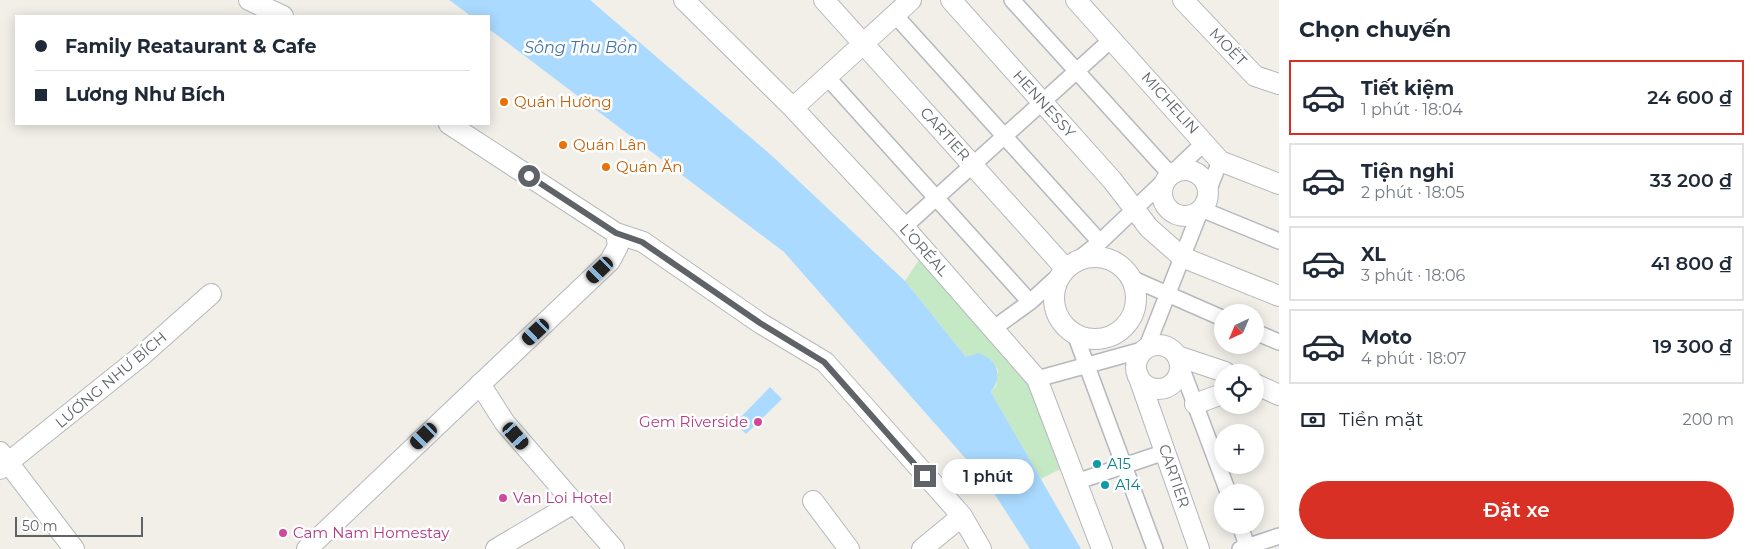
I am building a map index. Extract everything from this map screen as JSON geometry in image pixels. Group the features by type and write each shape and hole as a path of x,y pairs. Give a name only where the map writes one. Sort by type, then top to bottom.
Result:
{"street":[{"path":"249,0 280,15"},
{"name":"L’ORÉAL","path":"684,0 793,108 904,227 1037,379 1102,549"},
{"name":"CARTIER","path":"824,0 1066,269"},
{"path":"793,108 911,0"},
{"name":"HENNESSY","path":"951,0 1112,180 1134,211 1182,257"},
{"path":"1012,0 1170,175"},
{"name":"MICHELIN","path":"1076,0 1220,161"},
{"name":"MOËT","path":"1183,0 1255,76 1279,84"},
{"path":"894,15 1100,242"},
{"path":"904,227 1112,39"},
{"path":"827,78 1030,302"},
{"path":"451,125 616,233 642,242 760,323 824,362 962,516 981,549"},
{"path":"994,328 1030,302 1066,269 1100,242 1205,142"},
{"path":"1178,356 1180,368 1178,375 1169,386 1155,388 1142,381 1138,375 1137,360 1146,349 1208,195 1207,187 1199,175 1185,170 1170,175 1166,180 1162,192 1166,206 1176,214 1183,216 1196,213 1202,209 1220,161 1279,184"},
{"path":"1202,209 1279,241"},
{"path":"307,549 610,261 618,246 616,233"},
{"path":"1182,257 1279,296"},
{"path":"1088,258 1101,258 1113,261 1124,268 1131,278 1136,303 1133,315 1122,330 1111,337 1086,339 1075,334 1058,316 1054,304 1055,291 1059,279 1066,269 1076,262 1088,258"},
{"path":"1131,278 1214,315"},
{"name":"LƯƠNG NHƯ BÍCH","path":"74,549 3,462 140,357 211,294"},
{"path":"1075,334 1155,549"},
{"path":"1264,336 1279,342"},
{"path":"1111,337 1146,349"},
{"path":"1037,379 1152,346 1167,346 1178,356 1214,368"},
{"path":"1178,356 1225,484"},
{"name":"CARTIER","path":"1138,375 1199,549"},
{"path":"480,384 505,423 614,549"},
{"path":"1264,388 1279,395"},
{"path":"1195,404 1214,397"},
{"path":"1076,482 1165,452"},
{"path":"813,501 849,549"},
{"path":"496,549 574,503"},
{"path":"922,549 962,516"},
{"path":"1242,534 1245,548 1279,536"}],"green space":[{"path":"919,260 1034,387 1064,467 1041,479 991,392 996,386 998,370 991,360 966,357 905,281"}],"water":[{"name":"Sông Thu Bồn","path":"449,0 590,0 771,155 905,281 966,357 978,353 990,359 994,364 997,380 991,392 1081,549 1030,549 988,484 784,252 490,30 490,15 470,15"},
{"path":"770,387 782,399 746,434 735,423"}],"place":[{"name":"Quán Hường","path":"504,102"},
{"name":"Quán Lân","path":"563,145"},
{"name":"Quán Ăn","path":"606,167"},
{"name":"Gem Riverside","path":"758,422"},
{"name":"A15","path":"1097,464"},
{"name":"A14","path":"1105,485"},
{"name":"Van Loi Hotel","path":"503,498"},
{"name":"Cam Nam Homestay","path":"283,533"}],"route":[{"path":"529,176 616,233 642,242 760,323 824,362 925,476"}]}
